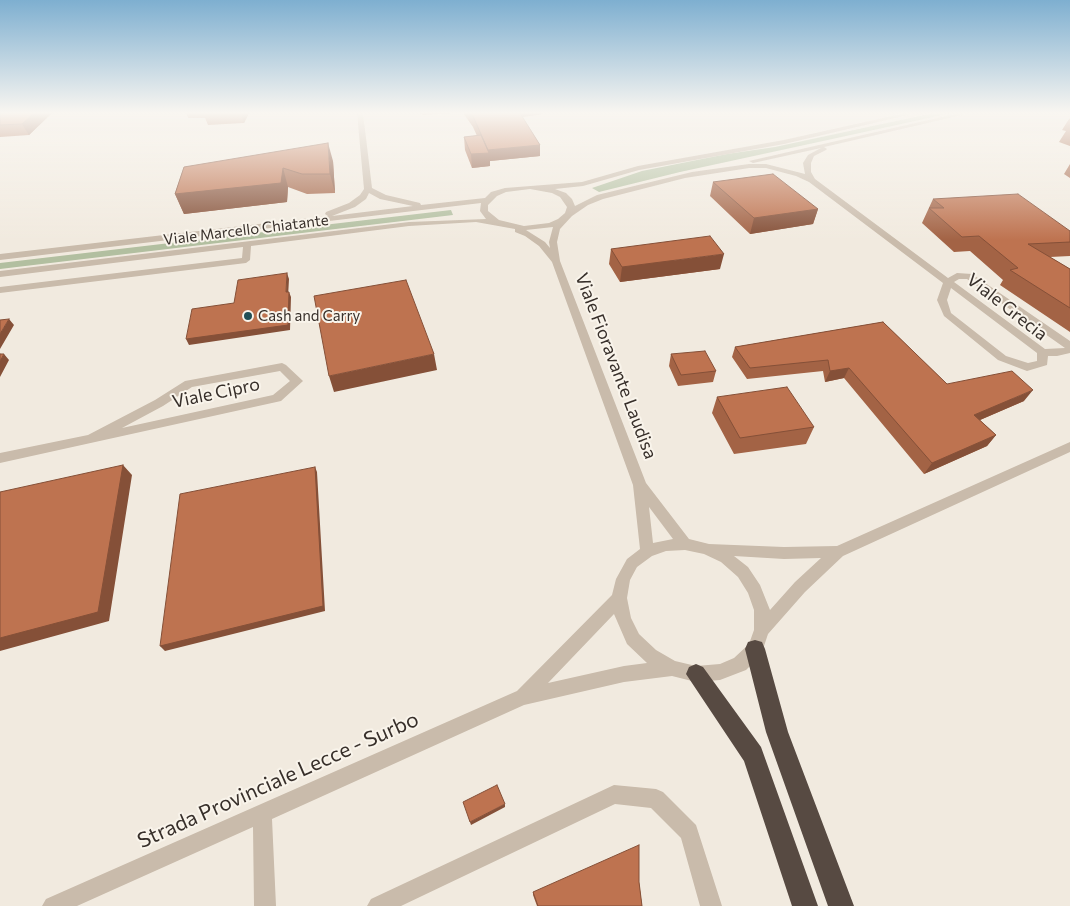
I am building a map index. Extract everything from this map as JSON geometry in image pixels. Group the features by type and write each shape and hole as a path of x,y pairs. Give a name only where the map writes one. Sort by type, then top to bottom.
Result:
{"highway":[{"path":"759,640 777,732 842,906"},
{"path":"696,674 753,755 806,906"}],"street":[{"path":"294,224 352,205 363,197 368,188 365,155"},
{"name":"Viale Marcello Chiatante","path":"0,258 487,200 505,190 583,184 638,168 705,155"},
{"name":"Viale Marcello Chiatante","path":"0,274 409,224 476,220 496,222 511,227 538,228 561,221 585,203 600,197 779,155"},
{"path":"810,155 807,163 807,172 812,180"},
{"name":"Viale Grecia","path":"684,176 749,166 766,166 799,174 812,180 1042,352 1042,363 1027,367 1002,358 947,314 942,300 948,282"},
{"path":"368,188 394,200 432,207"},
{"name":"Viale Marcello Chiatante","path":"542,188 559,193 569,201 572,207 569,214"},
{"path":"487,200 484,212 496,222"},
{"name":"Viale Fioravante Laudisa","path":"561,221 556,229 554,242 556,261 640,485 646,552"},
{"name":"Viale Fioravante Laudisa","path":"511,227 528,234 542,244 556,261"},
{"path":"0,290 246,260 247,244"},
{"path":"948,282 957,276 969,276 1070,348"},
{"path":"1042,352 1057,353 1070,348"},
{"name":"Viale Cipro","path":"0,458 91,439 277,398 297,380 282,367 189,384 91,439"},
{"path":"838,552 784,553 706,549 685,544 665,546 646,552 632,564 623,579 619,598 623,619 633,639 650,656 672,668 696,674 720,672 740,664 800,587 838,552 1070,448"},
{"name":"Viale Fioravante Laudisa","path":"640,485 685,544"},
{"path":"706,549 726,558 743,572 756,590 762,610 759,640"},
{"name":"Strada Provinciale Lecce - Surbo","path":"523,697 619,598"},
{"name":"Strada Provinciale Lecce - Surbo","path":"54,906 523,697 624,674 672,668"},
{"path":"378,906 614,794 656,799 689,832 711,906"},
{"path":"262,813 265,906"}],"green space":[{"path":"721,155 757,155 599,192 592,188 642,171"},
{"path":"451,210 453,215 0,269 0,263"}],"building":[{"path":"254,155 329,155 330,174 302,174 283,168 281,183 175,194 184,167"},
{"path":"773,174 818,209 754,218 713,182"},
{"path":"1018,194 1070,231 1070,242 1028,244 1070,269 1070,308 1010,270 1018,268 979,236 962,237 929,208 944,208 933,199"},
{"path":"710,236 724,254 622,267 611,249"},
{"path":"287,273 286,292 289,292 288,325 186,339 192,309 234,303 238,280"},
{"path":"406,280 434,354 329,376 314,296"},
{"path":"9,319 0,334 0,320"},
{"path":"883,322 947,384 1012,371 1033,390 974,415 996,435 932,463 849,368 830,371 828,360 750,368 735,347"},
{"path":"705,351 716,371 681,375 671,354"},
{"path":"787,387 814,427 740,438 717,397"},
{"path":"123,465 98,612 0,638 0,492"},
{"path":"315,467 323,606 160,646 180,494"},
{"path":"497,785 505,804 470,822 463,802"},
{"path":"639,845 639,882 642,906 538,906 533,892"}],"place":[{"name":"Cash and Carry","path":"248,316"}]}
